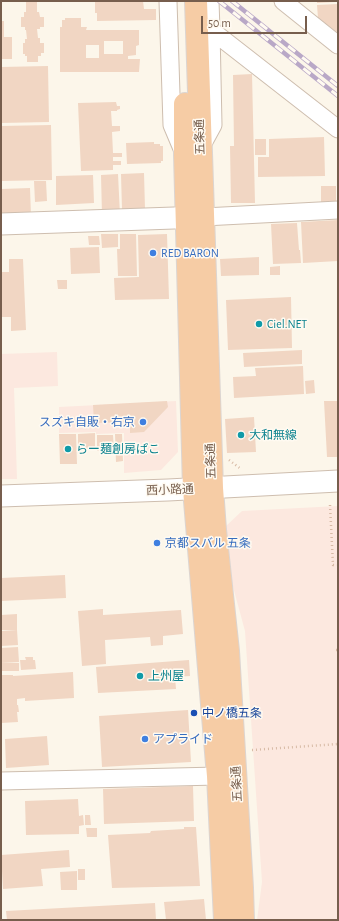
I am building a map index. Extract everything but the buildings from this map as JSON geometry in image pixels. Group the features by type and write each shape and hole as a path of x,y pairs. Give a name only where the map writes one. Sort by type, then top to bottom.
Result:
{"highway":[{"name":"五条通","path":"182,1 185,109 193,151"},
{"name":"五条通","path":"196,1 193,151 203,489 225,920"},
{"name":"五条通","path":"203,489 215,530 228,651 242,872 243,920"}],"street":[{"path":"168,1 172,125 193,151 213,125 210,1"},
{"path":"283,1 338,45"},
{"path":"211,30 338,129"},
{"path":"1,224 338,210"},
{"name":"西小路通","path":"1,496 203,489 338,481"},
{"path":"1,781 218,776"}],"path":[{"path":"228,459 244,472"},
{"path":"330,505 333,565 338,565"},
{"path":"251,750 338,744"}],"shaded area":[{"path":"57,352 58,386 14,388 17,479 1,479 1,354"},
{"path":"176,401 178,452 161,470 124,473 124,433 59,433 59,407"},
{"path":"338,506 338,920 257,920 262,882 245,631 229,572 226,526 242,511"}],"railway":[{"path":"219,1 338,96"},
{"path":"232,1 338,86"}],"place":[{"name":"RED BARON","path":"153,253"},
{"name":"Ciel.NET","path":"259,324"},
{"name":"スズキ自販・右京","path":"143,422"},
{"name":"大和無線","path":"241,435"},
{"name":"らー麺創房ぱこ","path":"68,449"},
{"name":"京都スバル 五条","path":"157,543"},
{"name":"上州屋","path":"140,676"},
{"name":"中ノ橋五条","path":"194,713"},
{"name":"アプライド","path":"145,739"}]}
